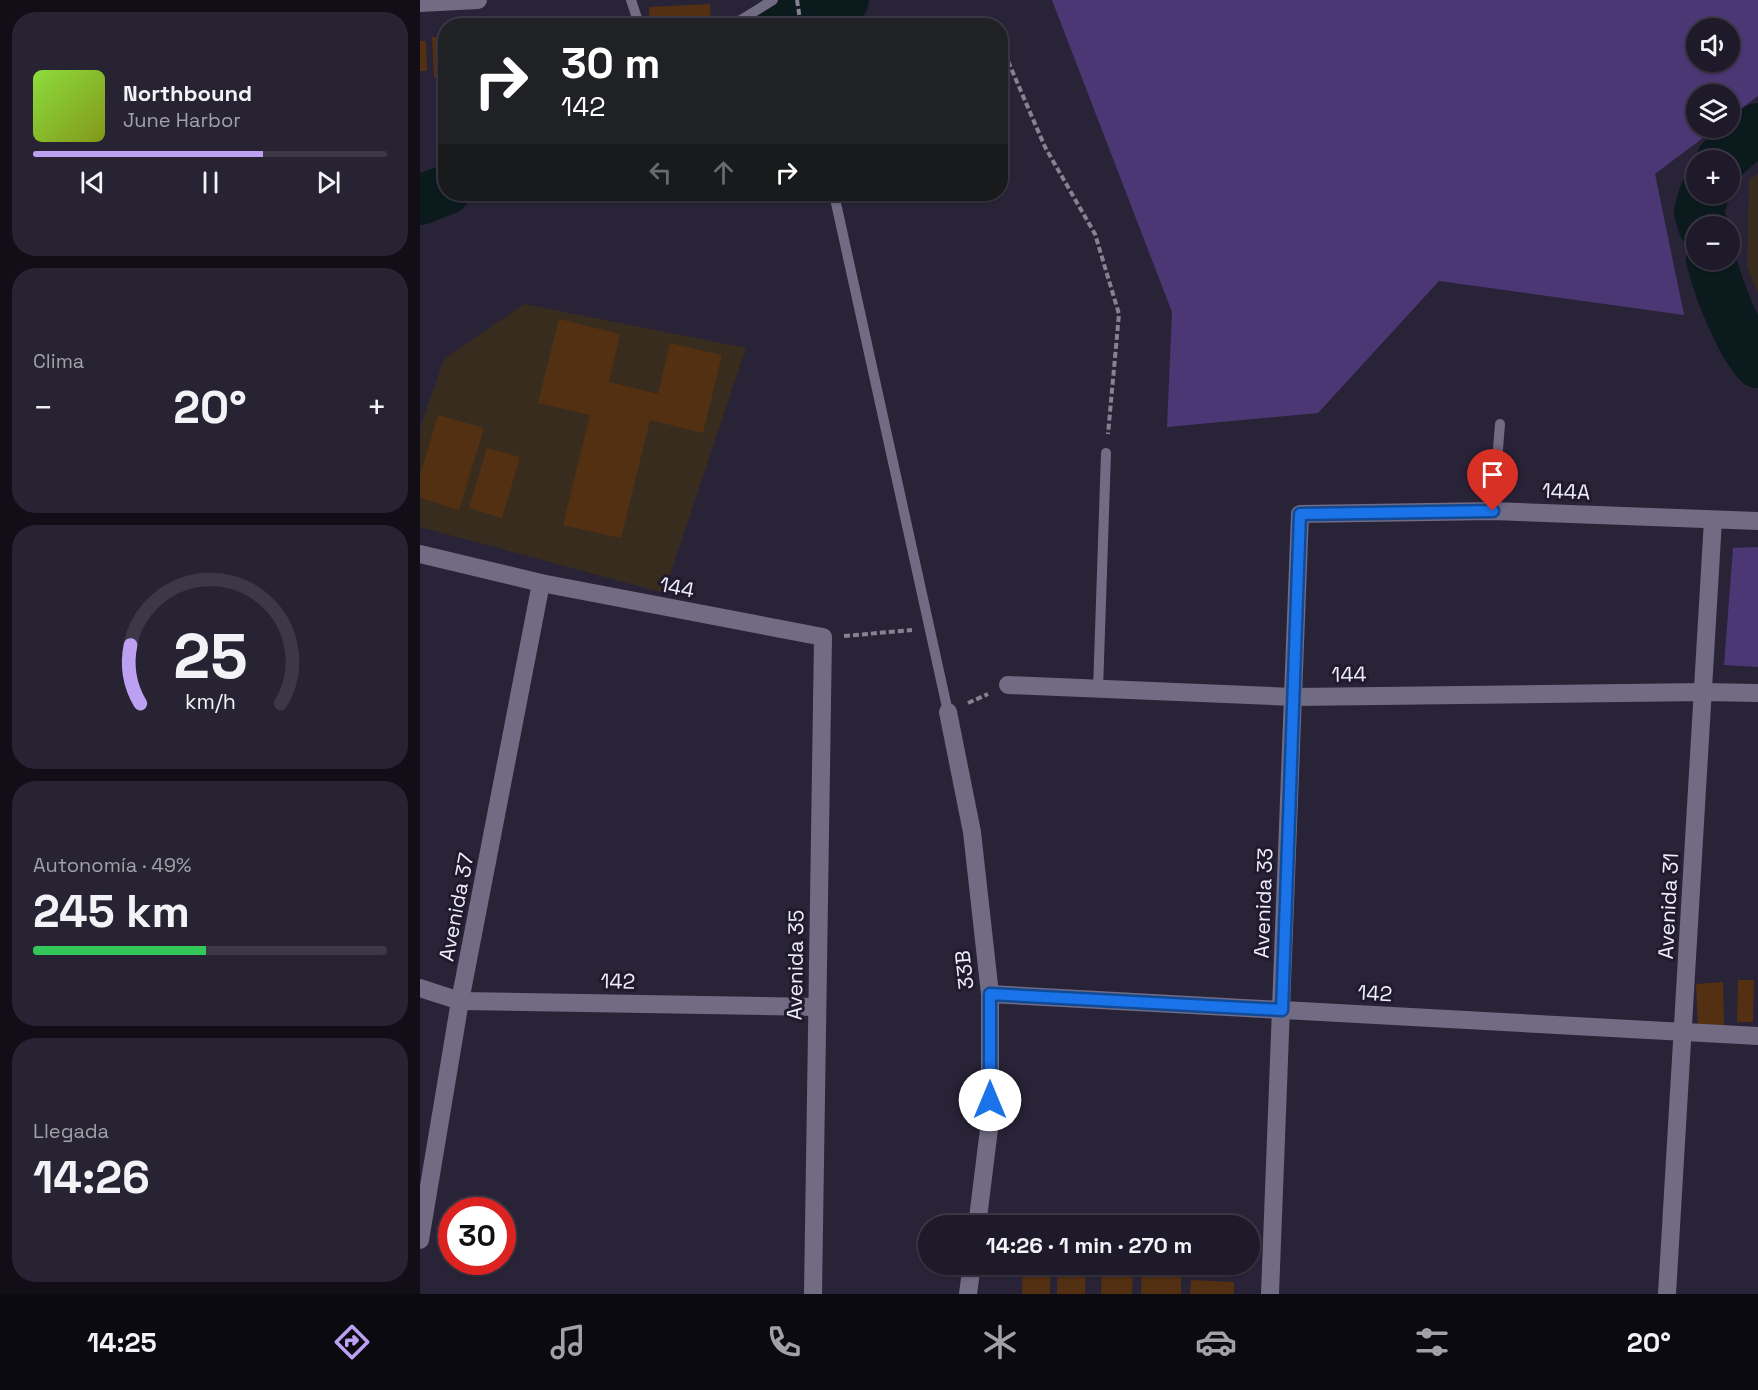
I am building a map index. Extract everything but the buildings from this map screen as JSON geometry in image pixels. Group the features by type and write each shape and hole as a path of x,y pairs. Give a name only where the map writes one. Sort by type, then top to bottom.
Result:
{"street":[{"path":"420,3 478,0"},
{"name":"144A","path":"1300,514 1493,511 1758,521"},
{"name":"Avenida 33","path":"1270,1294 1300,514"},
{"name":"Avenida 31","path":"1667,1294 1713,520"},
{"name":"144","path":"420,554 541,583 823,638"},
{"name":"Avenida 37","path":"420,1240 460,1001 541,583"},
{"name":"Avenida 35","path":"813,1294 823,638"},
{"name":"144","path":"1008,685 1293,697 1758,693"},
{"name":"33B","path":"948,712 972,832 990,994 990,1121 978,1215"},
{"name":"142","path":"420,988 460,1001 816,1007"},
{"name":"142","path":"990,994 1758,1036"},
{"path":"968,1294 971,1275"}],"lane":[{"path":"632,0 637,18"},
{"path":"744,18 773,0"},
{"path":"836,201 948,712"},
{"path":"1493,511 1500,424"},
{"path":"1098,690 1106,453"}],"path":[{"path":"796,0 799,18"},
{"path":"1008,61 1045,147 1095,234 1119,314 1106,453"},
{"path":"823,638 929,628"},
{"path":"948,712 1008,685"}],"shaded area":[{"path":"1052,0 1758,0 1758,96 1740,110 1740,84 1686,84 1686,138 1703,138 1655,174 1684,315 1439,281 1318,413 1167,427 1172,312"},
{"path":"1758,174 1758,293 1747,267 1749,180"},
{"path":"524,304 746,348 664,593 420,527 420,428 444,359"},
{"path":"1758,547 1758,667 1724,665 1733,548"}],"waterway":[{"path":"791,18 844,0"},
{"path":"1733,150 1758,128"},
{"path":"420,200 438,193"},
{"path":"1700,216 1701,204"},
{"path":"1714,270 1730,314 1743,341 1758,363"}],"route":[{"path":"990,1100 990,994 1282,1010 1300,514 1493,511"}]}
